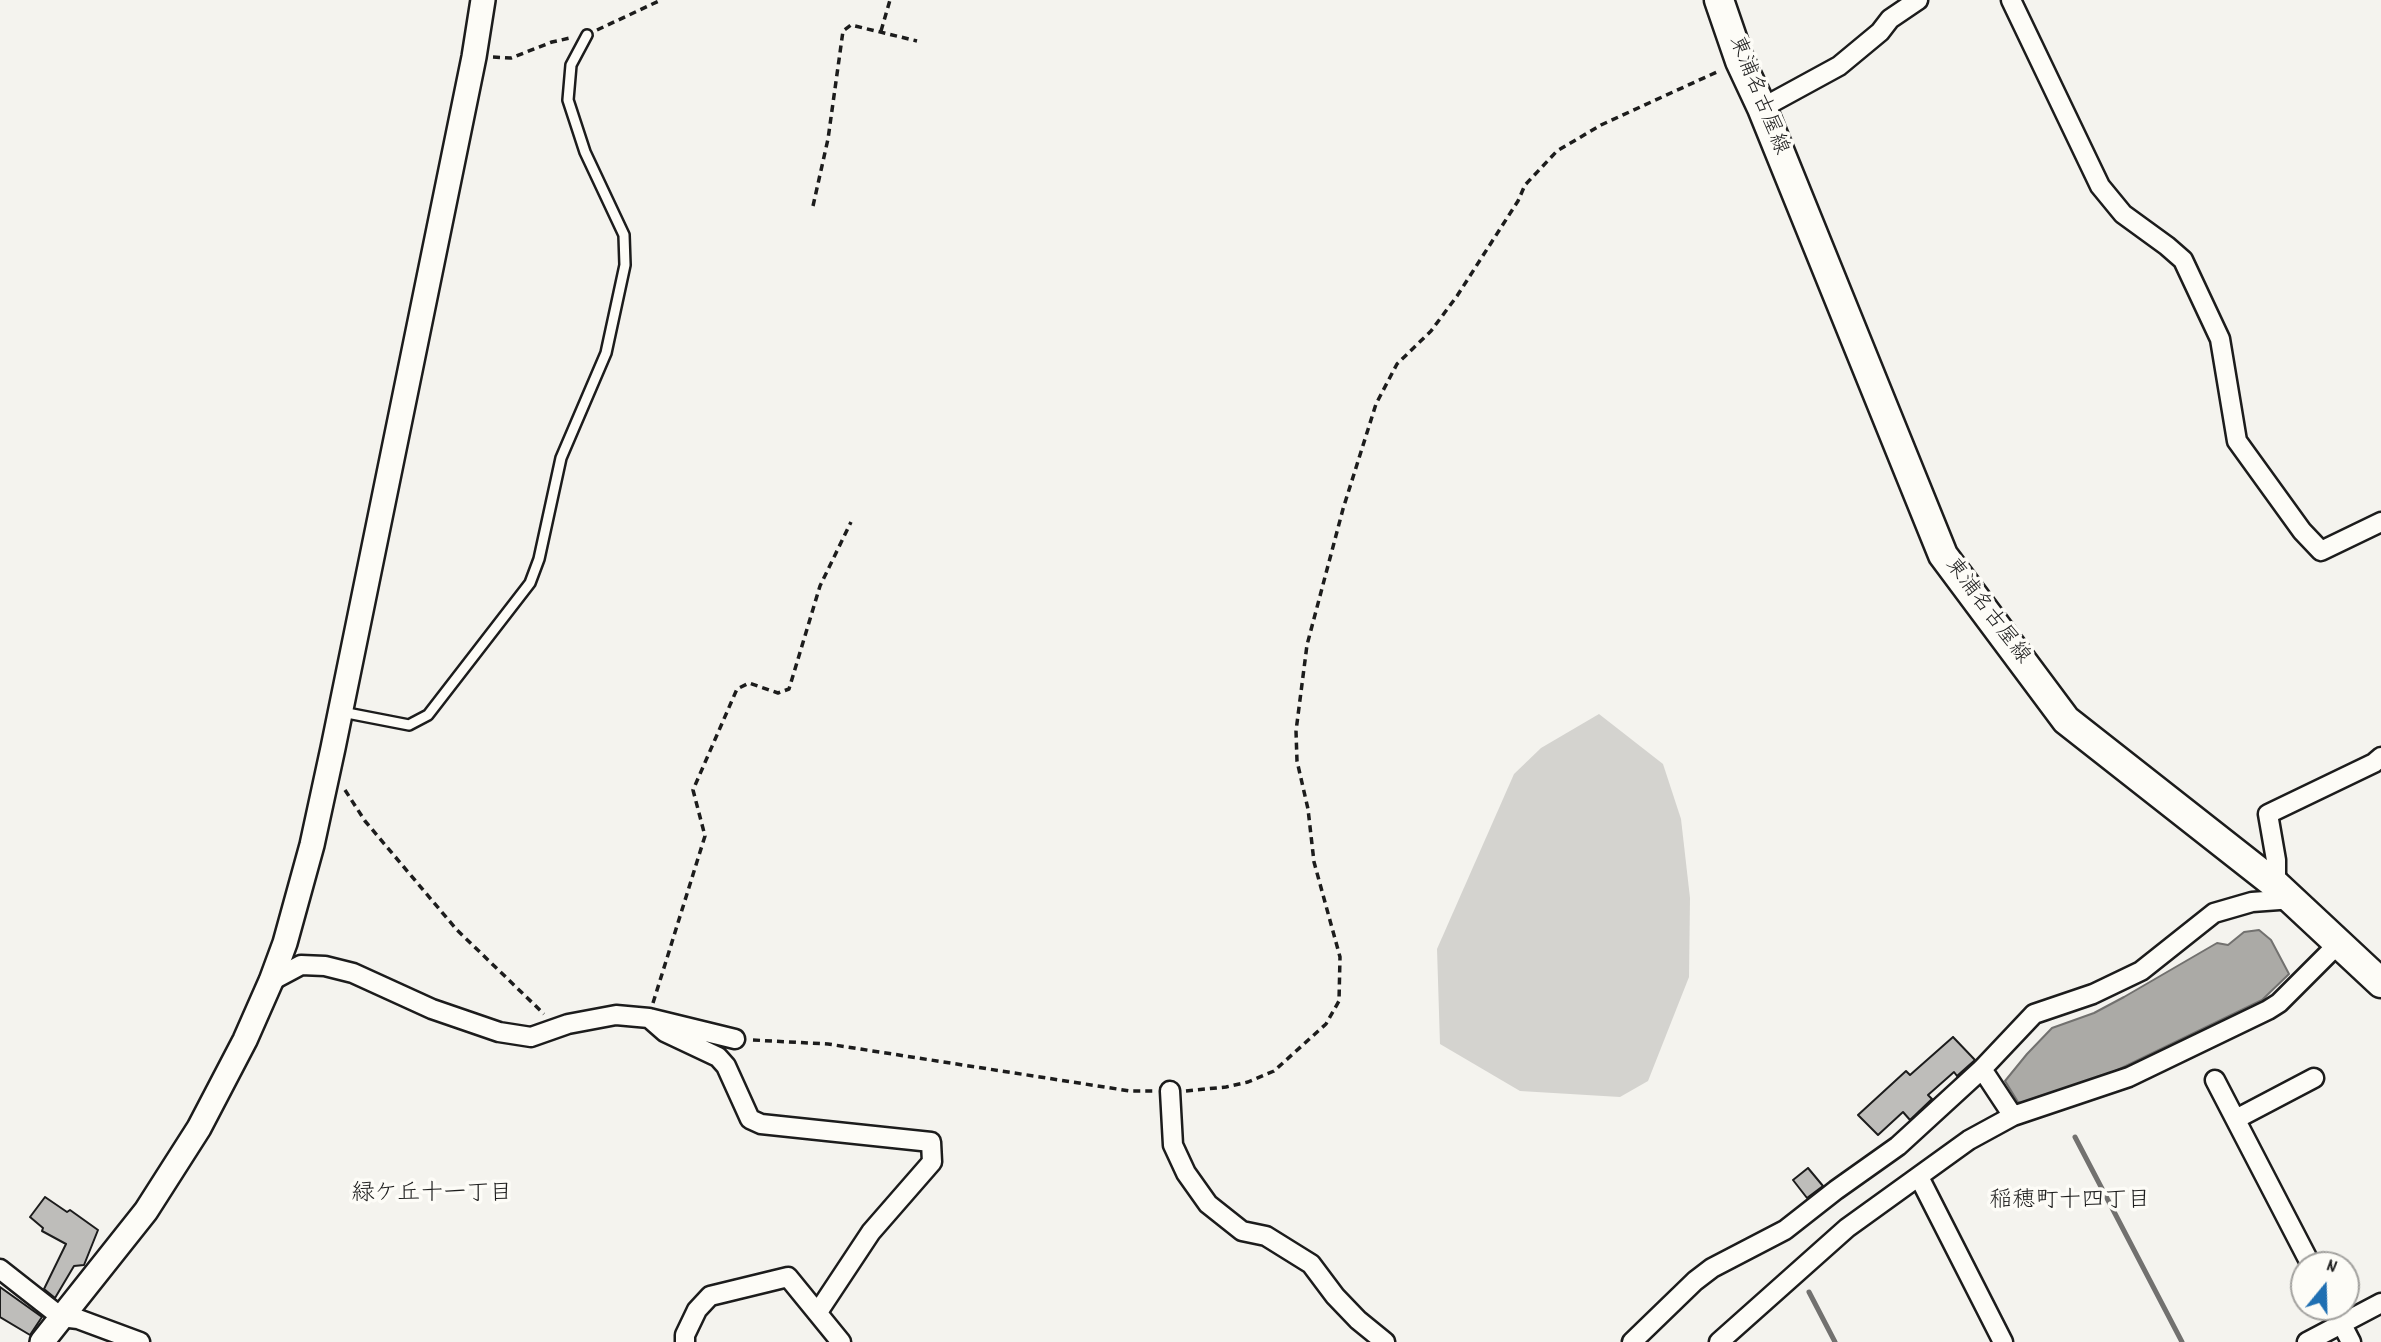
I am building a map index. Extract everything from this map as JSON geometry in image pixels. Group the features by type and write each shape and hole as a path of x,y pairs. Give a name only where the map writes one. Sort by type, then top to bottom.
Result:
{"main road":[{"name":"東浦名古屋線","path":"1719,0 1740,61 1762,108 1943,555 2066,720 2284,892 2381,983"}],"street":[{"path":"42,1342 146,1211 199,1128 245,1040 285,943 313,845 341,712 474,57 483,0"},
{"path":"1762,108 1839,66 1880,32 1890,19 1919,0"},
{"path":"2011,0 2100,186 2123,214 2183,260 2220,339 2237,441 2302,531 2321,551 2381,522"},
{"path":"1632,1342 1712,1268 1785,1230 1898,1146 1982,1069 2034,1014 2093,994 2141,971 2214,913 2284,892 2268,814 2374,764 2381,757"},
{"path":"1719,1342 1847,1228 1969,1140 2013,1115 2112,1085 2268,1010 2279,1003 2338,944"},
{"path":"271,981 301,965 325,966 353,973 432,1009 499,1032 531,1037 558,1027 616,1015 649,1018 735,1039"},
{"path":"649,1018 665,1032 718,1057 726,1066 750,1119 761,1124 932,1142 932,1162 871,1232 818,1312"},
{"path":"1982,1069 2013,1115"},
{"path":"2236,1119 2314,1078"},
{"path":"2215,1080 2304,1251"},
{"path":"1170,1091 1172,1145 1186,1173 1208,1204 1241,1231 1266,1236 1311,1264 1335,1296 1385,1342"},
{"path":"1919,1177 2003,1342"},
{"path":"0,1269 61,1317 78,1319 140,1342"},
{"path":"685,1342 685,1335 702,1303 710,1296 739,1287 788,1278 841,1342"},
{"path":"2307,1342 2381,1303"},
{"path":"2340,1321 2351,1342"}],"lane":[{"path":"341,712 409,724 428,715 530,583 562,458 606,353 625,265 624,235 585,152 568,100 571,65 587,35"}],"path":[{"path":"881,31 890,0"},
{"path":"813,206 828,139 843,31 851,25 917,41"},
{"path":"735,1039 828,1044 1130,1091 1170,1091 1248,1083 1274,1071 1326,1024 1339,1001 1340,957 1314,862 1308,809 1297,761 1296,731 1307,645 1343,509 1376,404 1397,364 1431,331 1457,296 1518,201 1525,185 1557,151 1601,125 1740,61"},
{"path":"649,1018 705,836 693,790 737,689 749,683 778,693 789,690 820,586 851,522"},
{"path":"329,767 365,821 457,930 558,1027"}],"shaded area":[{"path":"1599,714 1663,764 1681,819 1690,898 1689,977 1648,1081 1620,1097 1520,1091 1440,1044 1437,949 1514,774 1541,748"},
{"path":"2259,930 2271,940 2289,974 2262,1000 2101,1078 2023,1104 2018,1102 2005,1081 2052,1028 2094,1013 2217,943 2228,945 2244,932"}],"building":[{"path":"1953,1037 1975,1060 1957,1076 1954,1072 1928,1095 1932,1099 1910,1120 1903,1112 1878,1135 1858,1115 1906,1071 1910,1075"},
{"path":"1808,1168 1823,1186 1807,1198 1793,1180"},
{"path":"45,1197 67,1212 70,1210 98,1230 84,1265 74,1266 55,1298 44,1289 66,1244 42,1231 43,1228 30,1217"},
{"path":"0,1287 42,1317 30,1335 0,1317"}],"waterway":[{"path":"2075,1137 2182,1342"},
{"path":"1809,1292 1835,1342"}],"district":[{"name":"緑ケ丘十一丁目","path":"432,1196"},
{"name":"稲穂町十四丁目","path":"2070,1203"}]}
